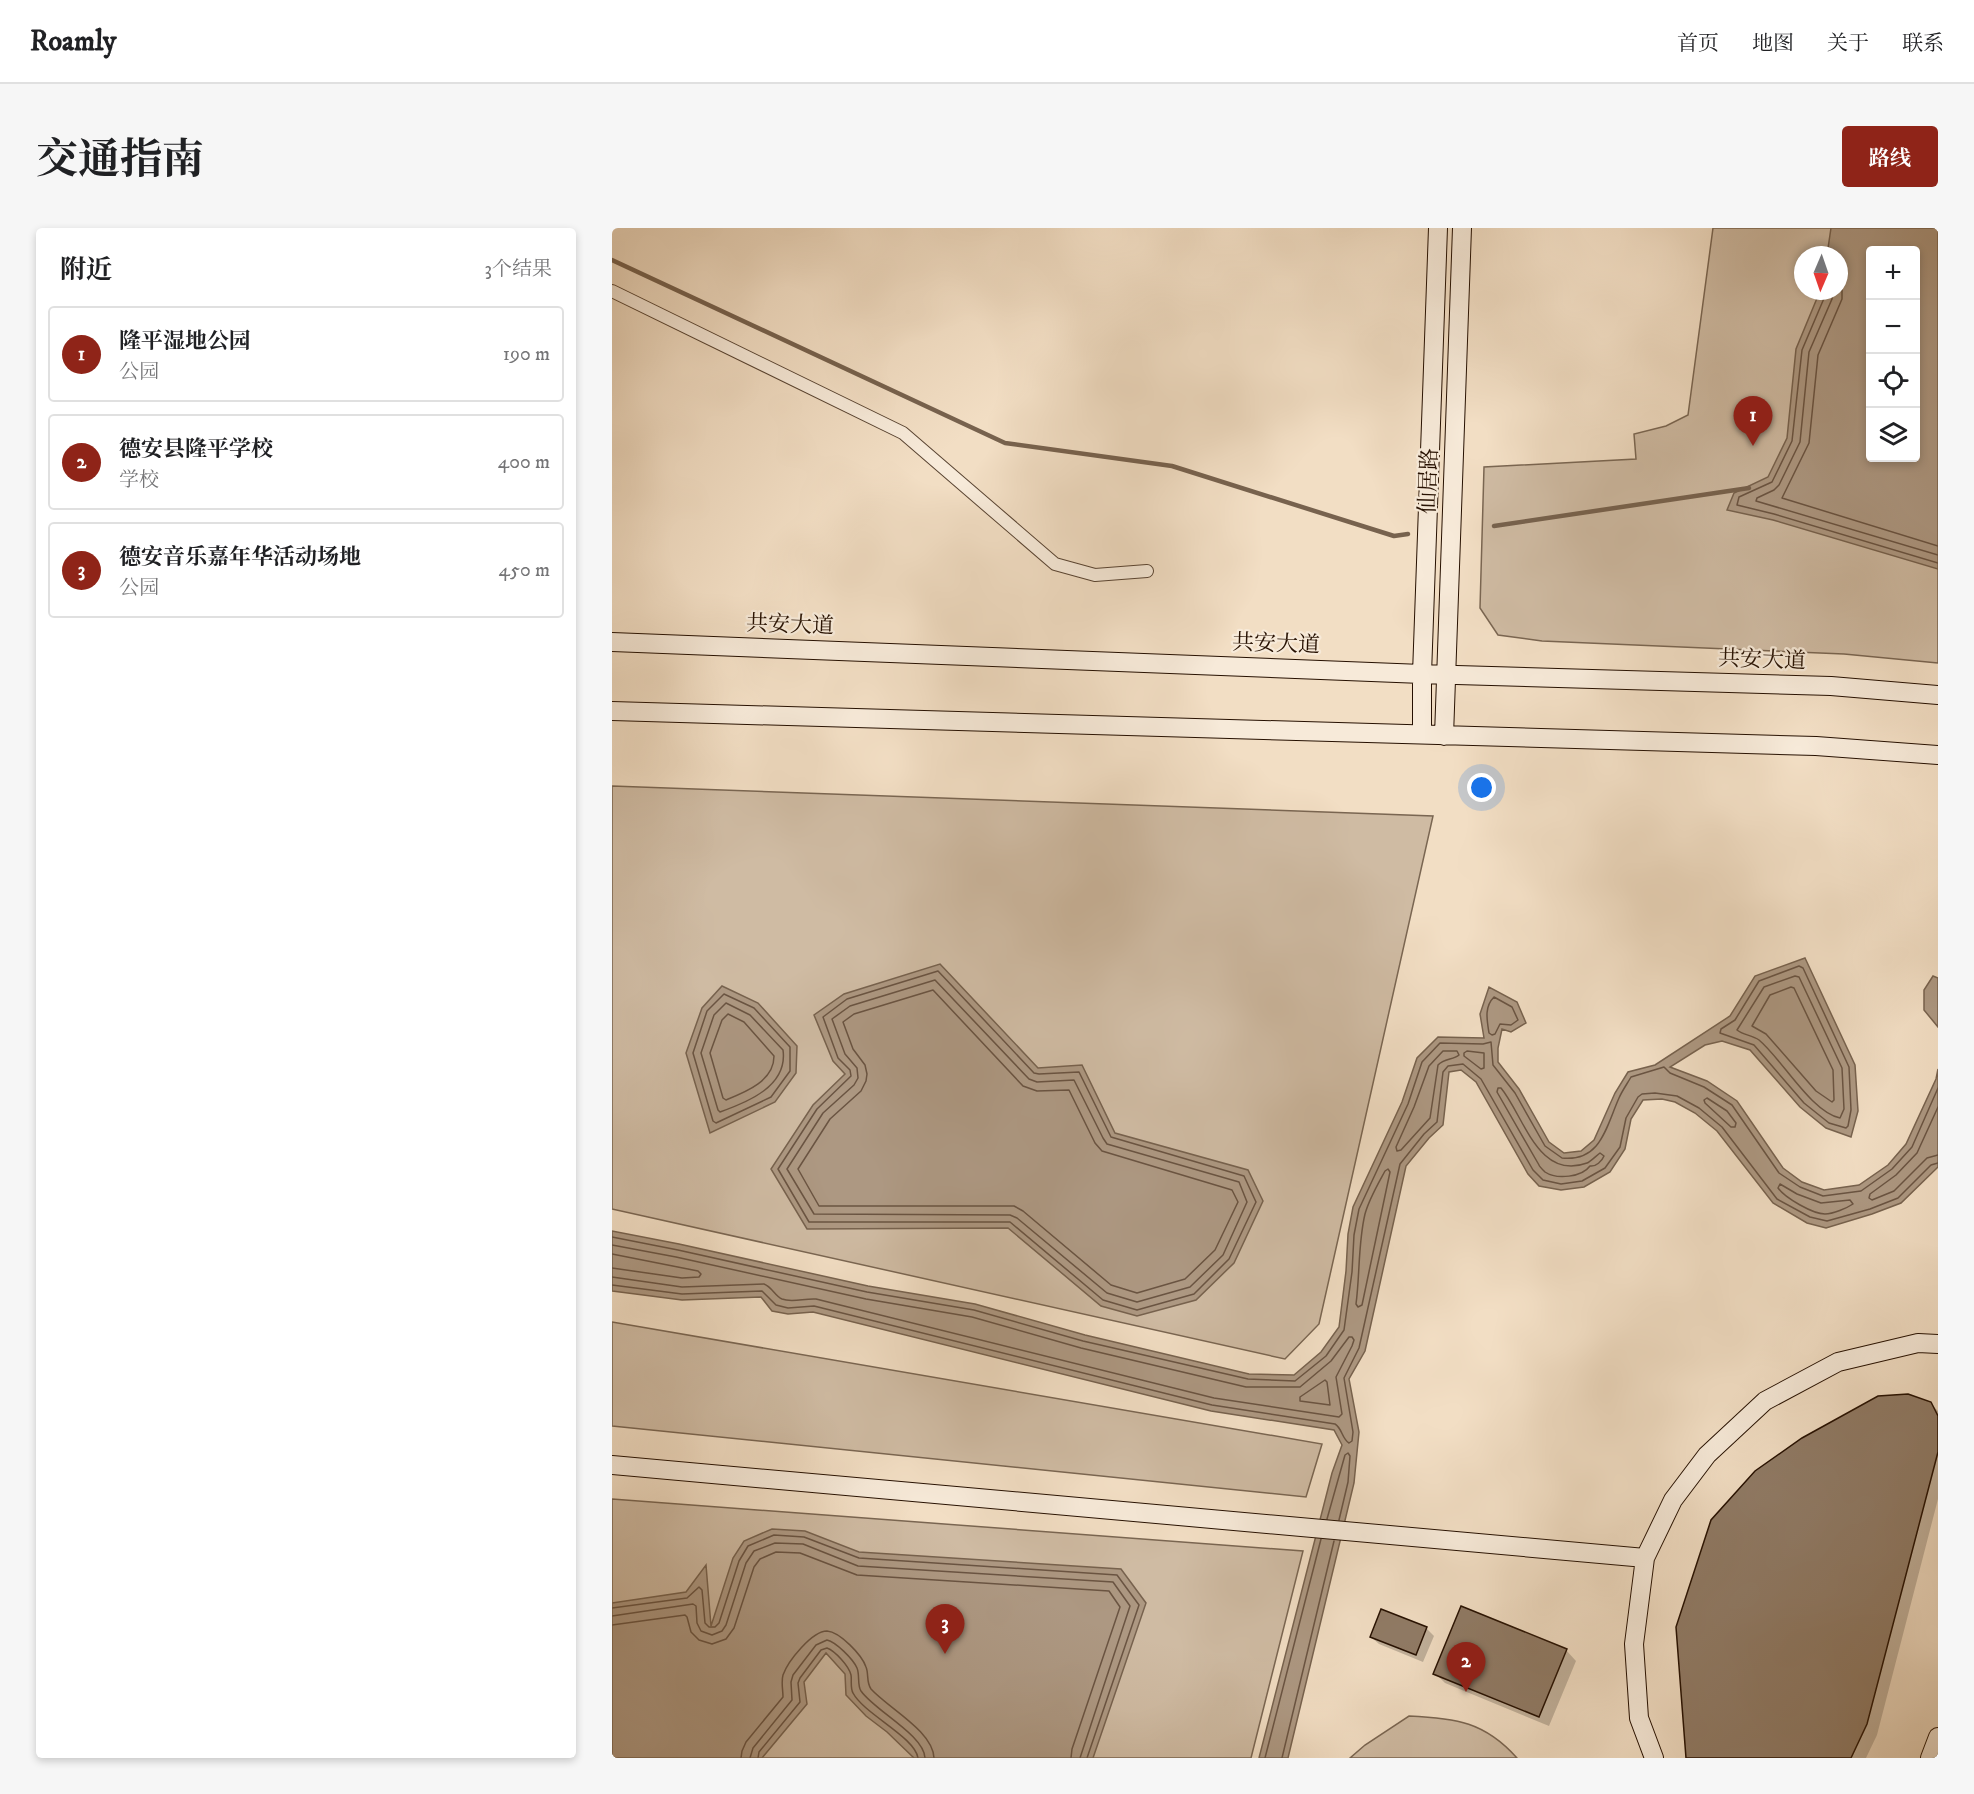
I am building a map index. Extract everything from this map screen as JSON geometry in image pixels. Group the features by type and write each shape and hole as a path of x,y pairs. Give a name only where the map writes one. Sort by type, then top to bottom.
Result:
{"main road":[{"name":"仙居路","path":"1422,735 1422,674 1438,228"},
{"name":"仙居路","path":"1444,736 1462,228"},
{"name":"共安大道","path":"612,642 1446,675 1831,686 1938,695"},
{"path":"612,711 1816,746 1938,755"},
{"path":"1654,1758 1639,1718 1634,1644 1645,1558 1673,1500 1707,1455 1765,1401 1838,1362 1918,1343 1938,1344"},
{"path":"612,1464 1645,1558"},
{"path":"1930,1758 1938,1737"}],"street":[{"path":"612,291 903,433 1055,564 1095,575 1147,571"}],"shaded area":[{"path":"1713,228 1938,228 1938,663 1844,654 1542,641 1498,635 1480,608 1484,467 1636,459 1634,434 1666,426 1688,415"},
{"path":"612,786 1433,816 1319,1324 1285,1359 612,1209"},
{"path":"612,1322 1322,1444 1306,1497 612,1426"},
{"path":"612,1499 1303,1551 1251,1758 612,1758"},
{"path":"1409,1716 1441,1718 1469,1724 1493,1737 1517,1758 1350,1758 1365,1745"}],"water":[{"path":"1831,228 1938,228 1938,569 1773,520 1727,510 1734,493 1768,477 1787,438 1796,349 1816,300 1848,300 1848,246 1828,246"},
{"path":"1805,958 1855,1065 1858,1111 1851,1137 1826,1128 1800,1107 1750,1050 1722,1041 1705,1045 1670,1067 1707,1081 1737,1101 1783,1168 1802,1182 1824,1190 1859,1185 1888,1165 1906,1144 1936,1079 1938,1069 1938,1167 1901,1203 1872,1214 1826,1228 1807,1223 1773,1203 1717,1131 1695,1113 1675,1102 1662,1099 1643,1100 1631,1119 1625,1149 1610,1172 1584,1187 1561,1190 1539,1186 1528,1174 1476,1082 1461,1070 1449,1072 1443,1125 1406,1166 1365,1351 1349,1379 1359,1432 1354,1483 1288,1758 1259,1758 1332,1473 1342,1445 1334,1430 1211,1411 813,1312 788,1314 772,1311 761,1297 682,1300 612,1291 612,1231 868,1286 975,1304 1085,1335 1249,1374 1294,1375 1321,1352 1339,1327 1348,1234 1353,1207 1402,1102 1417,1058 1438,1037 1484,1038 1480,1014 1489,987 1517,1002 1526,1023 1511,1032 1502,1029 1498,1062 1519,1089 1549,1142 1564,1153 1581,1151 1594,1140 1615,1093 1628,1072 1655,1065 1730,1016 1755,976"},
{"path":"940,964 1038,1068 1082,1065 1115,1133 1248,1170 1263,1201 1234,1263 1196,1300 1137,1316 1101,1306 1008,1228 807,1229 771,1169 813,1105 845,1074 833,1061 814,1015 844,994"},
{"path":"1933,976 1938,978 1938,1027 1924,1010 1924,990"},
{"path":"722,986 758,1003 797,1046 796,1073 775,1102 710,1133 686,1053 702,1008"},
{"path":"772,1529 805,1531 859,1552 1121,1569 1146,1603 1093,1758 914,1758 866,1716 846,1695 845,1674 826,1653 804,1682 807,1704 762,1758 612,1758 612,1603 686,1592 706,1565 711,1626 733,1558 744,1541"}],"building":[{"path":"1908,1394 1931,1402 1938,1416 1938,1452 1867,1724 1851,1758 1686,1758 1676,1627 1711,1520 1755,1471 1802,1438 1878,1396"},
{"path":"1461,1606 1567,1649 1539,1717 1433,1674"},
{"path":"1381,1609 1427,1627 1416,1655 1370,1637"}],"waterway":[{"path":"612,260 1005,443 1172,466 1394,536 1408,534"},
{"path":"1494,526 1749,488"}],"place":[{"name":"隆平湿地公园","path":"1753,446"},
{"name":"德安音乐嘉年华活动场地","path":"945,1654"},
{"name":"德安县隆平学校","path":"1466,1692"}]}
